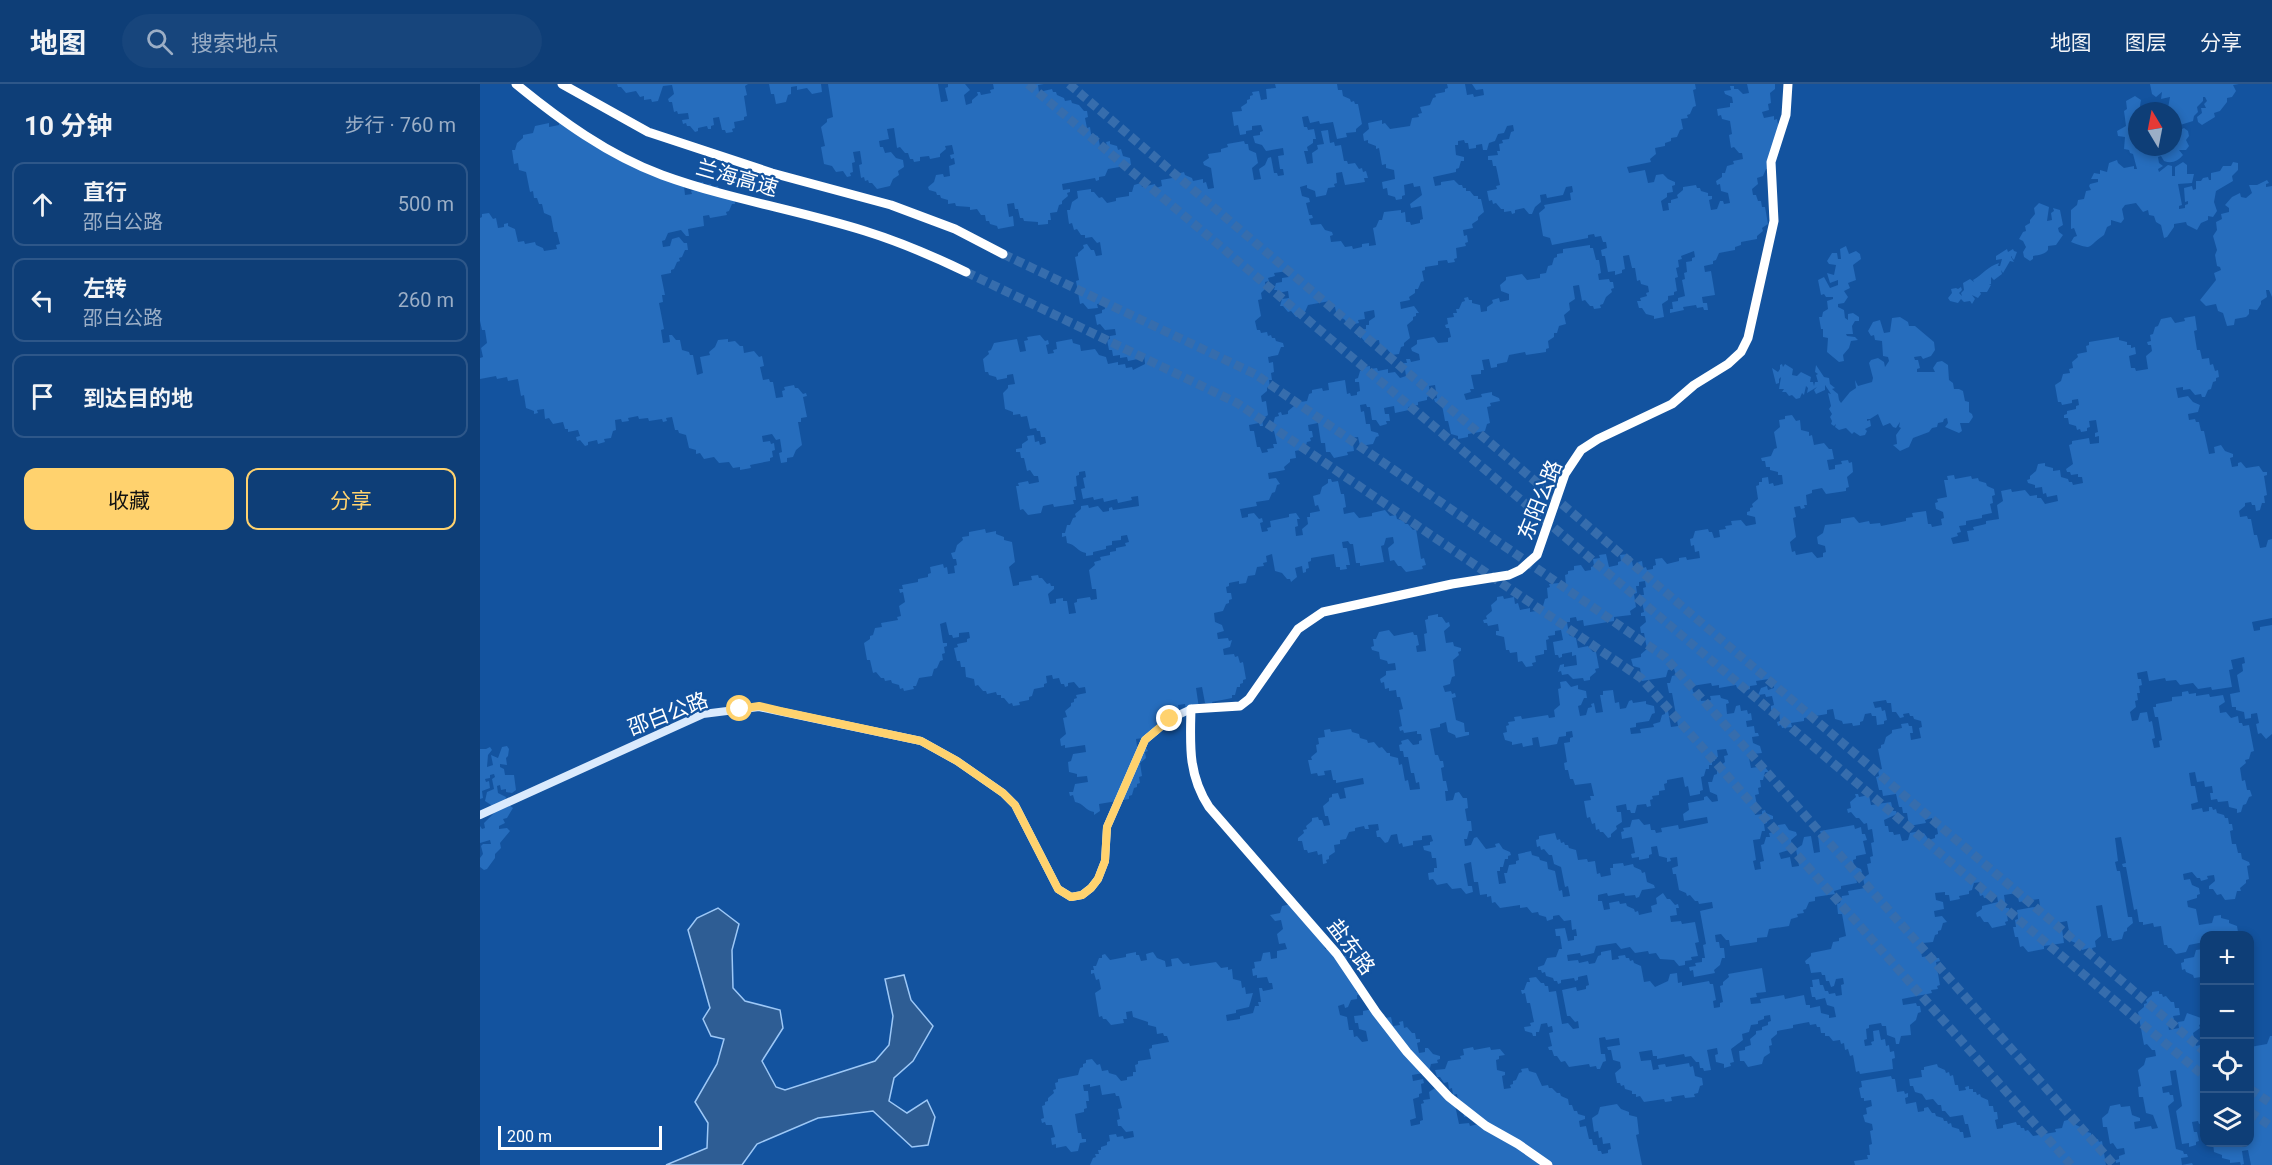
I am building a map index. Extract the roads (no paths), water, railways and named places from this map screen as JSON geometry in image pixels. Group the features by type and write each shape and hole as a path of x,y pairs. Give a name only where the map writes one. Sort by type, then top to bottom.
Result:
{"highway":[{"name":"兰海高速","path":"516,84 591,141 661,175 728,196 864,231 924,252 966,272"},
{"name":"兰海高速","path":"562,84 648,132 772,173 891,205 955,229 1003,254"},
{"name":"东阳公路","path":"1191,709 1240,706 1249,699 1298,629 1323,612 1452,584 1509,575 1520,570 1537,555 1565,474 1581,450 1598,439 1672,404 1694,385 1728,364 1741,352 1748,338 1774,221 1771,162 1786,115 1788,84"},
{"name":"盐东路","path":"1191,709 1190,745 1193,775 1209,807 1337,954 1376,1012 1407,1052 1449,1097 1486,1126 1518,1144 1548,1165"}],"street":[{"name":"邵白公路","path":"480,815 703,714 759,706 921,741 957,761 1003,793 1015,805 1058,889 1071,897 1082,895 1098,879 1105,861 1107,827 1145,740 1170,719 1191,709"}],"tunnel":[{"path":"1028,84 2200,1073"},
{"path":"1069,84 2200,1048"},
{"path":"1003,254 1255,374 1665,657 2114,1165"},
{"path":"966,272 1237,403 1641,678 2071,1165"},
{"path":"2254,1092 2272,1104"},
{"path":"2254,1115 2272,1127"}]}
